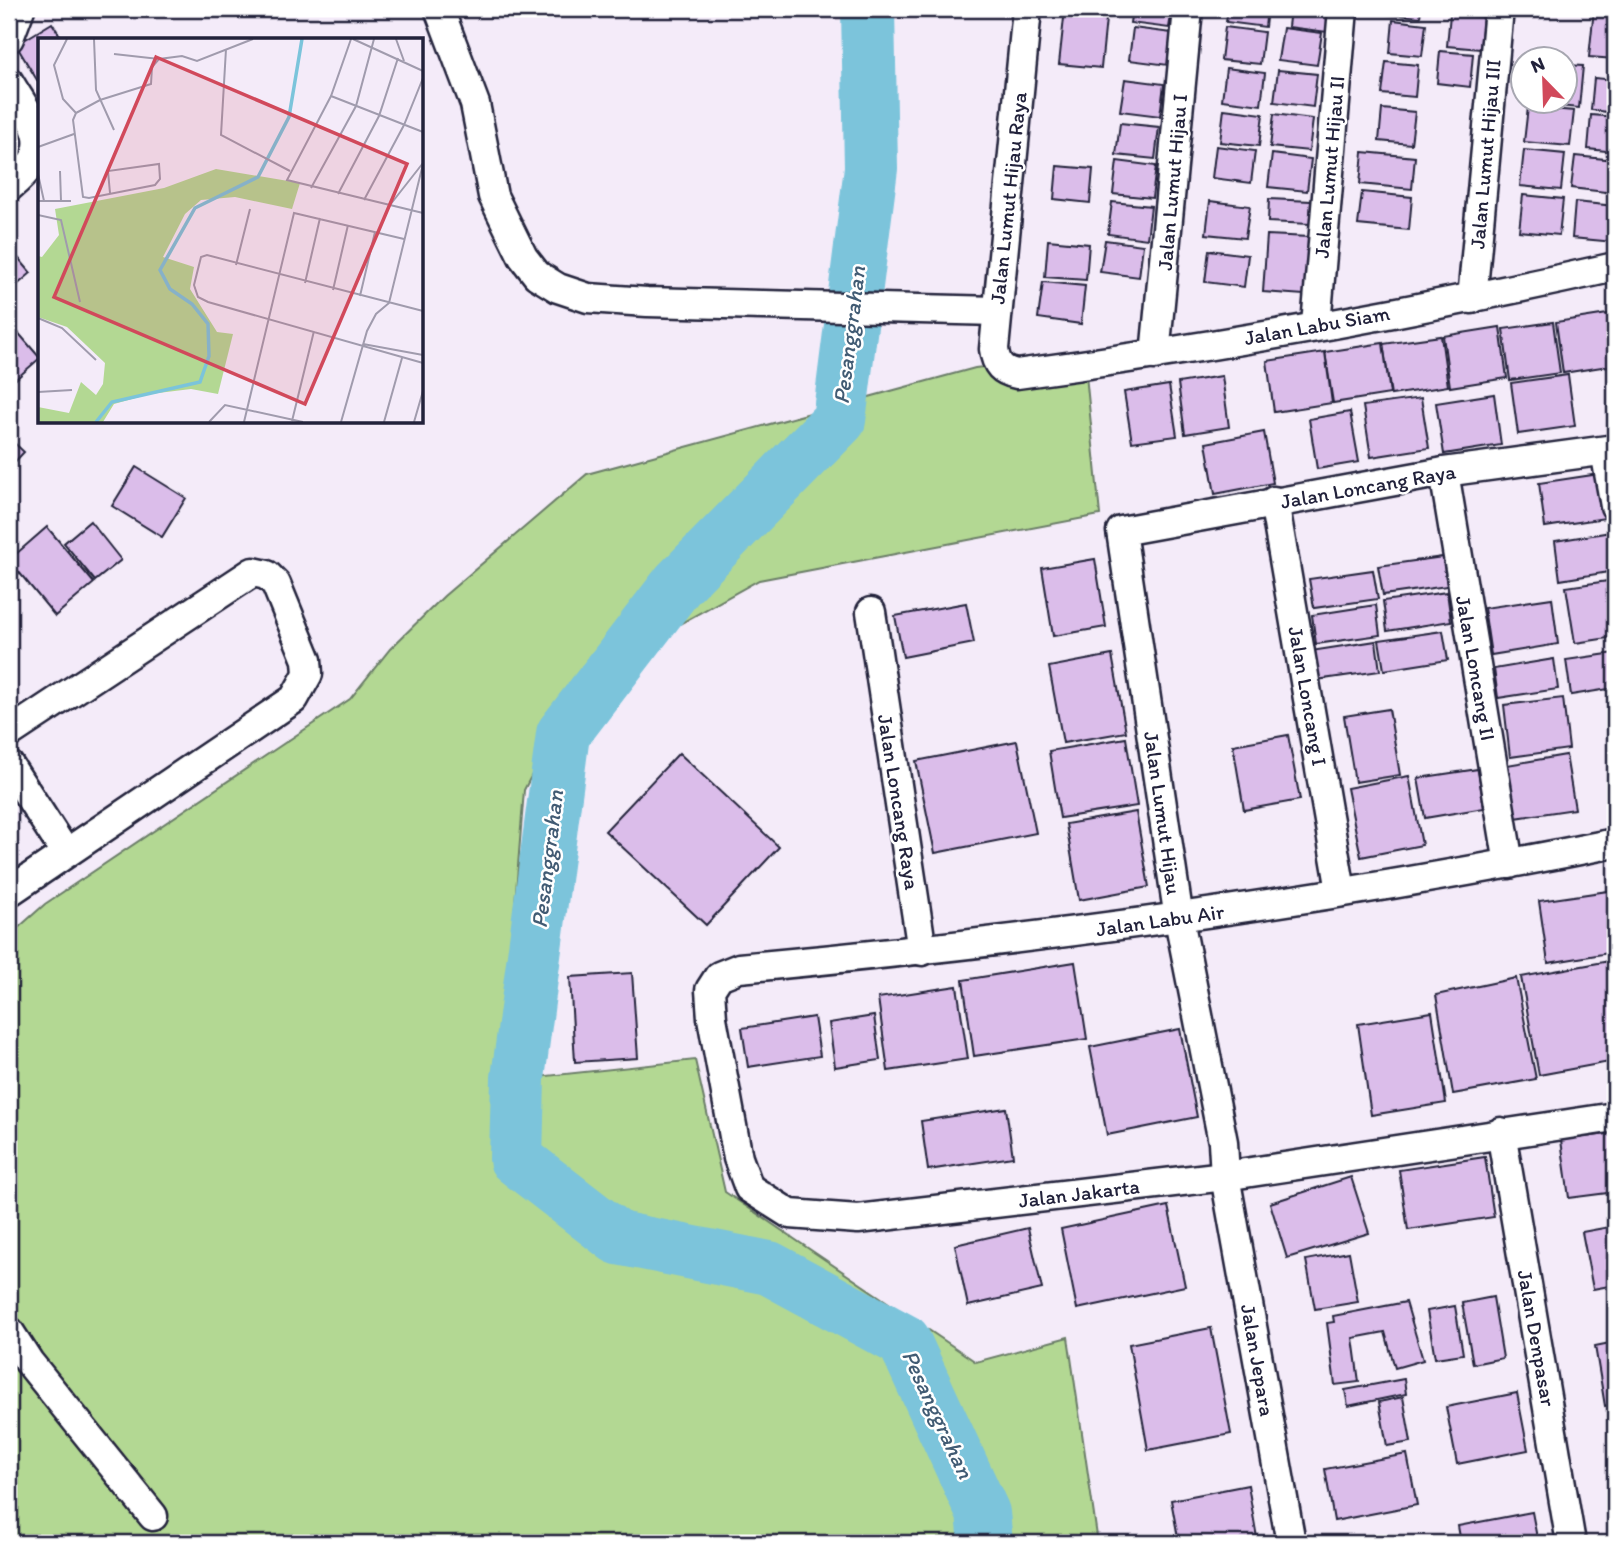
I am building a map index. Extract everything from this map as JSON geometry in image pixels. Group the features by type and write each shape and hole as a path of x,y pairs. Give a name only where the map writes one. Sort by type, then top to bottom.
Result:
{"street":[{"path":"9,38 20,9"},
{"path":"439,9 475,104 493,196 523,257 537,275 558,288 588,298 997,311"},
{"name":"Jalan Lumut Hijau Raya","path":"1017,374 1001,369 995,357 997,311 1027,9"},
{"name":"Jalan Lumut Hijau I","path":"1155,355 1188,9"},
{"name":"Jalan Lumut Hijau II","path":"1316,325 1343,9"},
{"name":"Jalan Lumut Hijau III","path":"1472,299 1499,9"},
{"path":"9,82 33,122 38,137"},
{"path":"9,187 29,171 38,157"},
{"name":"Jalan Labu Siam","path":"1017,374 1155,355 1472,299 1615,267"},
{"path":"1610,450 1615,506"},
{"name":"Jalan Loncang Raya","path":"1121,531 1444,472 1610,450"},
{"name":"Jalan Loncang II","path":"1444,472 1509,864"},
{"name":"Jalan Loncang I","path":"1274,501 1341,891"},
{"name":"Jalan Lumut Hijau","path":"1121,531 1179,919 1223,1142 1225,1176"},
{"path":"9,733 245,576 260,573 276,584 307,660 308,674 294,699 9,892"},
{"name":"Jalan Loncang Raya","path":"871,612 922,951"},
{"path":"9,765 65,852"},
{"name":"Jalan Labu Air","path":"710,990 719,976 740,968 922,951 1179,919 1509,864 1615,843"},
{"name":"Jalan Jakarta","path":"710,990 712,1018 738,1158 749,1188 790,1214 858,1219 1225,1176 1501,1132 1615,1117"},
{"name":"Jalan Denpasar","path":"1501,1132 1572,1543"},
{"name":"Jalan Jepara","path":"1225,1176 1291,1543"},
{"path":"9,1331 29,1362 153,1516"}],"green space":[{"path":"1084,355 1100,515 759,580 581,679 524,790 501,1081 695,1060 725,1192 976,1362 1068,1337 1098,1543 9,1543 9,936 45,904 350,699 390,649 444,596 587,474 975,368"}],"building":[{"path":"1065,9 1107,9 1101,68 1059,64"},
{"path":"1132,9 1172,9 1169,28 1130,23"},
{"path":"1228,9 1267,9 1265,27 1226,22"},
{"path":"1290,9 1330,9 1327,32 1288,27"},
{"path":"1388,9 1421,9 1420,17 1387,14"},
{"path":"1594,9 1615,9 1615,59 1589,57"},
{"path":"1450,14 1483,17 1480,49 1447,46"},
{"path":"1393,20 1426,24 1422,56 1390,53"},
{"path":"52,23 62,38 38,38 38,82 16,45"},
{"path":"1225,27 1264,32 1260,64 1221,60"},
{"path":"1133,28 1172,33 1168,65 1129,60"},
{"path":"1283,28 1322,33 1317,65 1278,60"},
{"path":"1440,51 1473,54 1470,87 1437,83"},
{"path":"1386,62 1418,65 1415,97 1382,94"},
{"path":"1578,66 1583,66 1578,108"},
{"path":"1226,68 1265,73 1261,105 1222,100"},
{"path":"1278,70 1317,74 1313,107 1274,102"},
{"path":"1594,78 1615,80 1615,113 1591,110"},
{"path":"1125,79 1164,84 1160,116 1120,111"},
{"path":"9,105 27,129 9,142"},
{"path":"1224,109 1263,114 1259,146 1220,142"},
{"path":"1382,109 1415,112 1411,144 1379,141"},
{"path":"1274,114 1313,119 1309,151 1270,147"},
{"path":"1591,115 1615,117 1615,152 1588,149"},
{"path":"1527,116 1573,116 1570,146 1524,142"},
{"path":"1120,123 1159,127 1155,159 1116,155"},
{"path":"1216,146 1255,151 1251,183 1212,178"},
{"path":"1524,150 1565,154 1561,190 1520,186"},
{"path":"1363,152 1415,157 1412,189 1360,184"},
{"path":"1272,154 1311,159 1307,191 1268,187"},
{"path":"1575,156 1615,160 1614,193 1571,188"},
{"path":"1117,161 1156,166 1152,198 1113,194"},
{"path":"1057,166 1093,169 1090,203 1054,199"},
{"path":"1362,192 1412,197 1409,230 1358,225"},
{"path":"1523,195 1563,199 1559,235 1519,231"},
{"path":"1269,199 1311,201 1310,224 1268,222"},
{"path":"1210,201 1250,206 1245,238 1206,234"},
{"path":"1112,202 1151,206 1147,239 1108,234"},
{"path":"1575,202 1615,206 1614,242 1572,238"},
{"path":"1267,235 1309,237 1304,295 1263,292"},
{"path":"1048,240 1089,244 1086,280 1045,277"},
{"path":"1105,240 1143,245 1139,277 1100,272"},
{"path":"9,247 31,273 9,292"},
{"path":"1209,250 1248,255 1244,287 1205,282"},
{"path":"1043,282 1085,286 1081,324 1038,318"},
{"path":"1614,313 1615,365 1563,373 1556,322"},
{"path":"9,322 38,356 38,360 9,385"},
{"path":"1553,322 1560,373 1510,380 1503,329"},
{"path":"1500,327 1507,378 1450,387 1443,336"},
{"path":"1441,336 1448,386 1391,395 1383,344"},
{"path":"1383,343 1390,394 1333,403 1325,352"},
{"path":"1325,352 1332,403 1274,412 1267,361"},
{"path":"1568,375 1575,426 1518,434 1511,383"},
{"path":"1222,376 1229,427 1185,434 1178,383"},
{"path":"1169,385 1177,436 1132,442 1124,392"},
{"path":"1494,394 1501,445 1444,454 1436,403"},
{"path":"1421,398 1429,448 1371,457 1363,406"},
{"path":"1350,412 1359,462 1317,469 1309,419"},
{"path":"1264,432 1273,483 1215,494 1206,443"},
{"path":"9,438 24,452 10,467 9,465"},
{"path":"136,467 186,498 162,537 112,506"},
{"path":"1606,473 1612,517 1545,527 1539,483"},
{"path":"90,521 121,560 95,581 64,543"},
{"path":"47,527 94,583 55,616 9,560"},
{"path":"1611,532 1615,571 1560,580 1555,541"},
{"path":"1443,557 1447,586 1383,595 1378,566"},
{"path":"1095,559 1106,627 1053,636 1042,568"},
{"path":"1373,570 1378,599 1314,608 1309,579"},
{"path":"1615,580 1615,637 1575,643 1566,587"},
{"path":"1447,592 1451,621 1387,631 1383,601"},
{"path":"1552,598 1558,644 1491,655 1484,608"},
{"path":"966,603 974,643 903,657 895,616"},
{"path":"1376,605 1380,635 1316,644 1312,615"},
{"path":"1443,631 1448,660 1384,670 1379,640"},
{"path":"1376,641 1380,671 1316,680 1311,651"},
{"path":"1615,653 1615,688 1571,695 1566,660"},
{"path":"1112,655 1126,732 1063,743 1049,667"},
{"path":"1554,659 1558,689 1498,698 1494,669"},
{"path":"1563,698 1569,749 1510,757 1504,705"},
{"path":"1389,709 1400,775 1355,782 1344,716"},
{"path":"1288,735 1300,800 1244,810 1233,745"},
{"path":"1126,738 1137,806 1060,818 1049,751"},
{"path":"1017,741 1036,833 935,853 916,761"},
{"path":"679,753 779,847 706,925 605,831"},
{"path":"1566,755 1575,809 1515,818 1507,765"},
{"path":"1478,769 1484,808 1425,818 1418,778"},
{"path":"1409,776 1422,845 1361,857 1347,788"},
{"path":"1136,812 1149,887 1079,900 1066,824"},
{"path":"1615,890 1615,952 1548,963 1539,901"},
{"path":"1615,960 1615,1061 1539,1075 1521,977"},
{"path":"1075,962 1087,1039 974,1056 963,980"},
{"path":"632,973 638,1058 575,1062 570,977"},
{"path":"1516,978 1536,1079 1453,1094 1436,995"},
{"path":"957,986 968,1059 888,1071 878,998"},
{"path":"1432,1012 1446,1103 1371,1115 1358,1024"},
{"path":"874,1016 880,1060 835,1067 829,1023"},
{"path":"814,1017 820,1056 748,1067 742,1028"},
{"path":"1180,1029 1197,1117 1107,1135 1090,1047"},
{"path":"1006,1108 1013,1157 928,1170 921,1121"},
{"path":"1615,1133 1615,1192 1569,1198 1561,1140"},
{"path":"1485,1157 1494,1217 1408,1230 1399,1170"},
{"path":"1351,1177 1369,1233 1287,1258 1270,1203"},
{"path":"1168,1206 1185,1286 1077,1309 1061,1229"},
{"path":"1615,1226 1615,1285 1593,1289 1582,1232"},
{"path":"1028,1228 1042,1289 968,1306 955,1245"},
{"path":"1349,1252 1358,1302 1315,1309 1306,1260"},
{"path":"1493,1297 1503,1358 1473,1364 1462,1303"},
{"path":"1406,1302 1423,1360 1395,1368 1385,1332 1353,1338 1359,1382 1335,1385 1327,1323 1334,1322 1333,1316"},
{"path":"1455,1306 1463,1354 1435,1358 1427,1311"},
{"path":"1211,1328 1231,1434 1148,1450 1129,1344"},
{"path":"1615,1342 1615,1404 1605,1406 1595,1346"},
{"path":"1404,1379 1406,1394 1348,1406 1345,1390"},
{"path":"1517,1393 1528,1450 1457,1464 1446,1407"},
{"path":"1403,1397 1411,1442 1387,1446 1379,1402"},
{"path":"1407,1454 1417,1505 1334,1521 1325,1469"},
{"path":"1248,1485 1257,1538 1226,1543 1179,1543 1171,1500"},
{"path":"1532,1512 1538,1543 1461,1543 1458,1526"}],"waterway":[{"name":"Pesanggrahan","path":"868,9 871,168 839,420 678,584 563,734 518,1078 516,1159 618,1238 769,1268 904,1341 983,1513 986,1543"}]}
